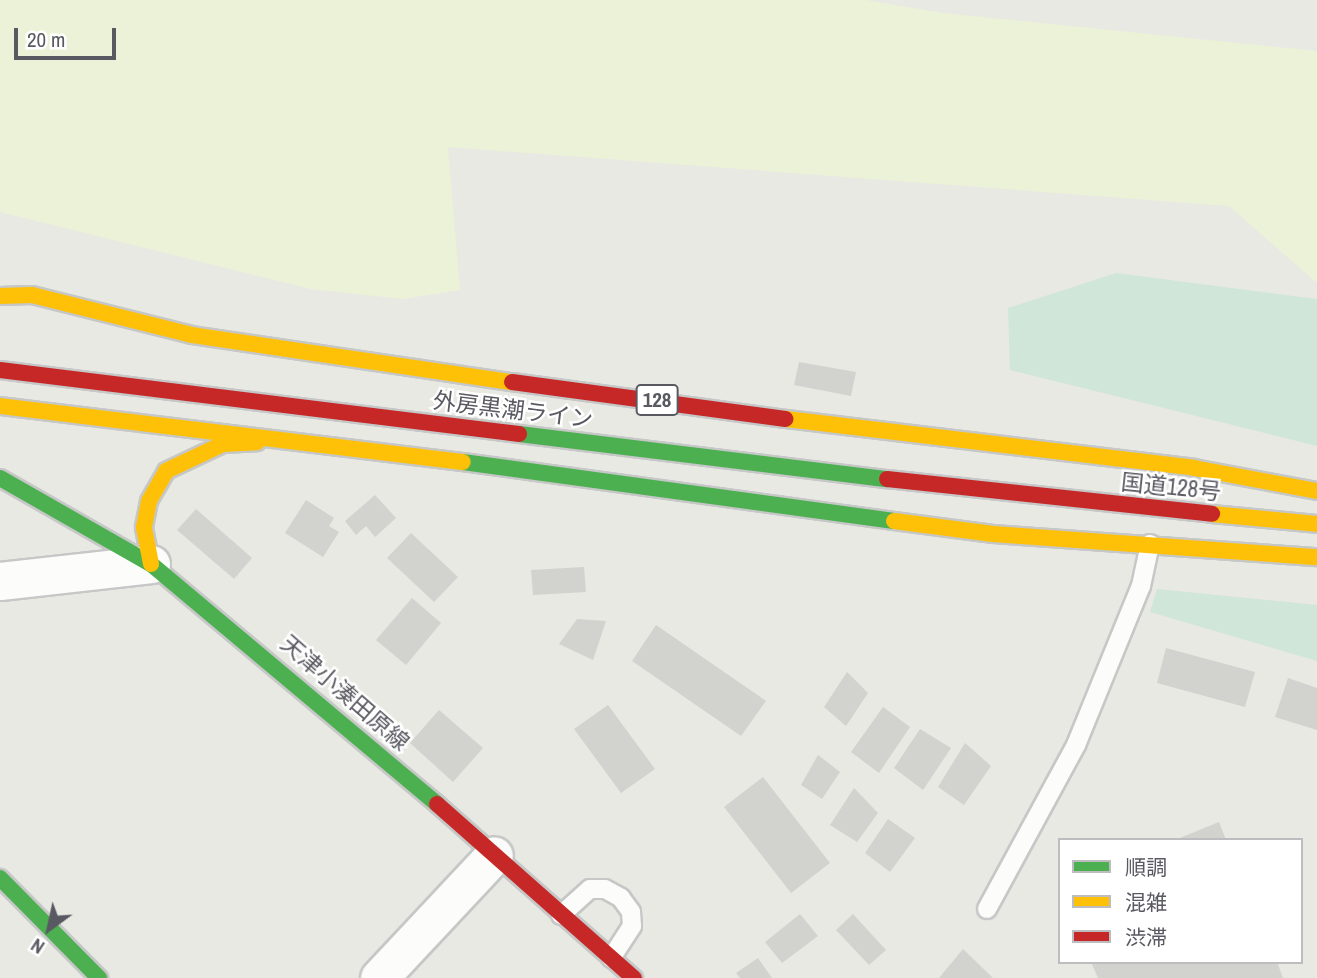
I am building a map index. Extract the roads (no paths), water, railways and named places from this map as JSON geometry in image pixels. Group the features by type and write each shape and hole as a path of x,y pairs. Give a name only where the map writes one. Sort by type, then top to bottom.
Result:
{"main road":[{"name":"128","path":"0,296 33,295 192,335 320,356 827,425 1194,468 1317,491"},
{"name":"外房黒潮ライン","path":"0,370 1020,495"},
{"path":"0,406 297,440 993,534 1317,557"},
{"path":"151,564 144,527 149,500 166,471 223,443 297,440"},
{"name":"天津小湊田原線","path":"0,478 151,564 262,650 634,978"},
{"name":"国道128号","path":"1020,495 1317,524"},
{"path":"0,878 99,978"}],"street":[{"path":"0,581 151,564"},
{"path":"379,978 494,855"}],"lane":[{"path":"987,909 1076,745 1141,586 1150,544"},
{"path":"561,915 590,889 605,889 621,898 631,912 632,926 611,958"}]}
